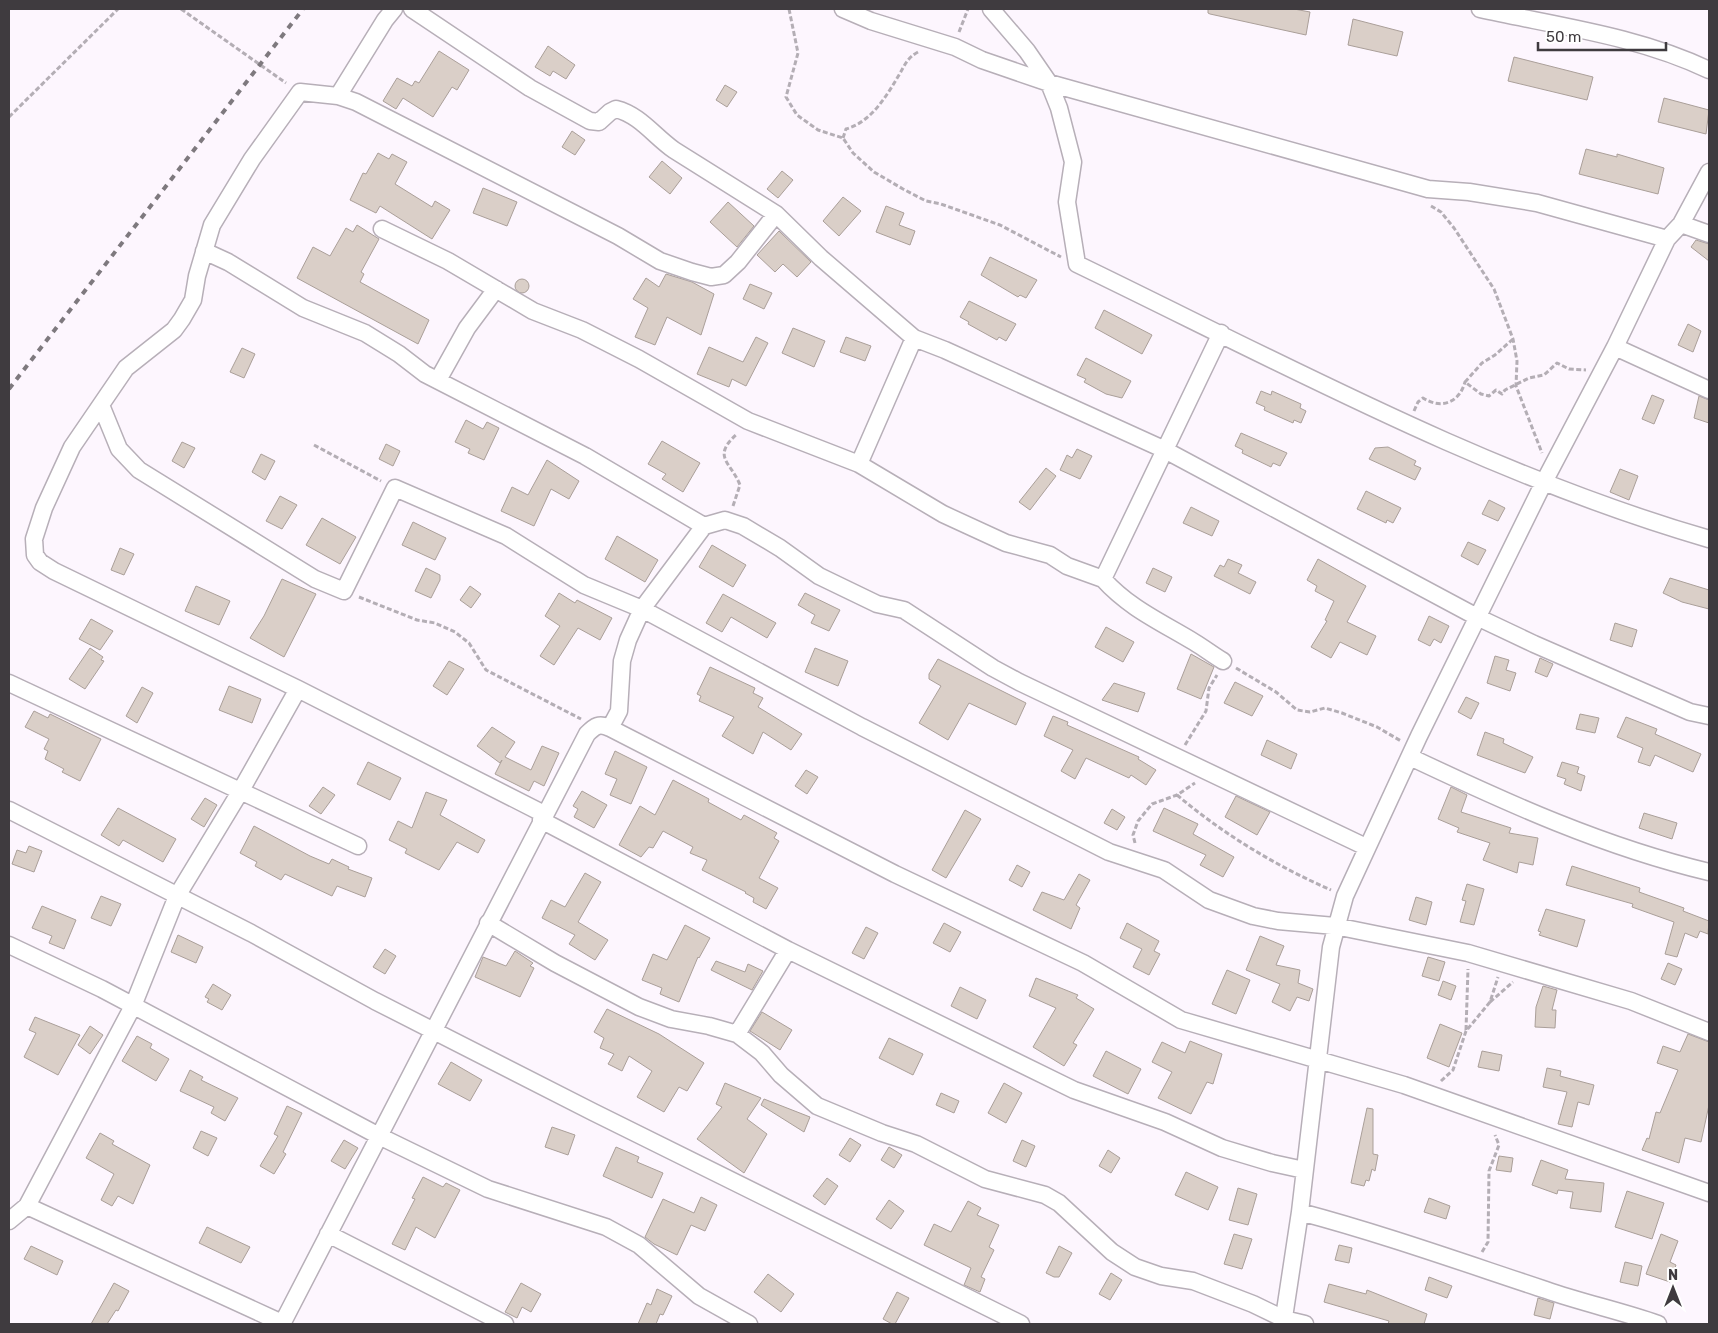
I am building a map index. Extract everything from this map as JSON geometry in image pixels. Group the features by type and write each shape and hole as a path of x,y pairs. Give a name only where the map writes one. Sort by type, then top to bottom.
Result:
{"street":[{"path":"338,96 385,20 394,9"},
{"path":"412,9 530,88 590,121 599,122 616,109 637,118 658,139 776,214 821,258 914,338 945,350 1163,449 1477,617 1682,708 1709,716"},
{"path":"843,9 871,21 936,41 982,60 1049,83 1428,189 1469,192 1537,203 1667,240"},
{"path":"991,9 1027,51 1049,83 1059,108 1073,162 1067,202 1077,264 1408,425 1547,477 1624,513 1709,539"},
{"path":"1480,9 1617,38 1686,59 1709,70"},
{"path":"776,214 738,262 724,275 711,277 660,261 618,236 464,156 382,118 356,102 338,96 300,92 252,159 212,225 193,300 182,319 174,330 126,368 72,447 44,508 34,539 35,555 40,562 54,571 298,689 543,817 788,950 1074,1090 1165,1122 1222,1148 1272,1163 1304,1170"},
{"path":"1283,1321 1300,1212 1331,947 1335,926 1345,896 1366,847 1547,477 1615,347 1667,240 1682,224 1709,172"},
{"path":"1682,224 1709,234"},
{"path":"382,229 448,261 533,311 582,330 748,421 859,464 943,514 1006,543 1050,555 1067,566 1103,579 1118,596 1139,611 1219,659"},
{"path":"204,251 228,262 302,308 365,334 399,354 425,374 585,456 704,526"},
{"path":"438,380 467,328 496,289"},
{"path":"1103,579 1163,449 1220,333"},
{"path":"859,464 914,338"},
{"path":"1615,347 1709,390"},
{"path":"101,406 119,449 140,470 315,579 344,591 395,488 506,536 584,585 642,609 862,727 1109,852 1164,870 1209,900 1253,916 1278,921 1335,926 1468,953 1631,1001 1709,1032"},
{"path":"27,1206 282,1324 587,734 603,727 619,711 622,661 628,640 642,609 676,565 690,542 704,526 726,520 743,526 780,548 819,576 842,588 877,604 904,610 993,668 1019,682 1366,847"},
{"path":"9,683 358,846"},
{"path":"9,1222 27,1206 133,1006 177,896 240,792 298,689"},
{"path":"603,727 896,874 1083,963 1181,1020 1404,1084 1486,1116 1709,1193"},
{"path":"1410,757 1507,803 1597,838 1655,858 1709,872"},
{"path":"9,810 251,933 375,1001 1021,1324"},
{"path":"488,923 555,963 639,1007 671,1019 709,1026 737,1034 762,1054 781,1075 817,1106 882,1133 916,1144 985,1179 1045,1195 1059,1203 1112,1252 1135,1267 1162,1276 1193,1281 1283,1321 1305,1324"},
{"path":"9,945 133,1006 378,1136 488,1189 606,1227 639,1245 699,1296 750,1324"},
{"path":"737,1034 788,950"},
{"path":"1300,1212 1361,1228 1658,1324"},
{"path":"328,1234 505,1324"}],"path":[{"path":"9,117 118,9"},
{"path":"181,9 300,92"},
{"path":"789,9 798,53 786,97 797,115 818,130 843,138 853,153 874,172 903,189 926,201 941,204 1000,225 1024,236 1047,252 1077,264"},
{"path":"955,48 968,9"},
{"path":"843,138 846,129 859,125 870,116 889,91 907,59 936,41"},
{"path":"1429,205 1441,212 1454,228 1487,277 1513,339 1517,361 1516,386 1547,477"},
{"path":"1408,425 1418,402 1423,398 1440,405 1449,403 1457,397 1465,382 1482,362 1495,355 1513,339"},
{"path":"1465,382 1481,394 1489,396 1496,390 1502,394 1505,390 1529,378 1544,375 1557,363 1570,369 1592,371 1600,376"},
{"path":"726,520 735,503 740,485 736,474 725,462 725,447 748,421"},
{"path":"314,445 395,488"},
{"path":"344,591 417,620 434,623 454,632 469,643 486,670 603,727"},
{"path":"1178,757 1206,711 1210,688 1220,664 1219,659"},
{"path":"1219,659 1268,686 1297,710 1310,712 1325,708 1377,727 1402,742 1410,757"},
{"path":"1139,861 1133,836 1138,820 1152,804 1177,795 1208,772"},
{"path":"1177,795 1207,820 1263,856 1345,896"},
{"path":"1427,1094 1453,1070 1466,1031 1468,953"},
{"path":"1490,1002 1502,964"},
{"path":"1466,1031 1490,1002 1527,970"},
{"path":"1474,1266 1488,1242 1489,1171 1499,1145 1486,1116"}],"building":[{"path":"1208,9 1294,9 1310,12 1306,35 1210,14"},
{"path":"1353,19 1403,32 1397,56 1348,45"},
{"path":"548,46 575,65 566,79 553,71 550,76 535,67"},
{"path":"439,51 469,70 457,90 452,87 433,117 403,98 396,109 383,101 397,78 412,86 415,81 419,83"},
{"path":"1514,57 1593,77 1587,100 1508,81"},
{"path":"725,85 737,92 727,107 716,100"},
{"path":"1664,98 1709,110 1706,134 1658,122"},
{"path":"572,131 585,140 575,155 562,147"},
{"path":"1586,149 1617,157 1617,154 1664,168 1658,194 1579,174"},
{"path":"378,153 389,159 392,154 407,162 395,184 432,207 435,201 450,210 432,239 380,206 376,213 350,200 363,173 366,174"},
{"path":"662,161 682,178 670,194 649,177"},
{"path":"782,171 793,180 778,198 767,189"},
{"path":"483,188 517,202 507,226 473,213"},
{"path":"843,197 861,211 839,236 823,221"},
{"path":"728,202 754,226 737,247 710,222"},
{"path":"886,206 904,213 899,225 915,231 910,245 876,232"},
{"path":"357,225 379,239 361,272 364,274 360,282 429,320 418,344 297,278 313,247 330,256 346,228 353,232"},
{"path":"779,231 811,262 797,277 783,264 775,272 757,255"},
{"path":"1696,240 1709,244 1709,261 1691,247"},
{"path":"990,257 1037,280 1026,298 1020,295 1018,297 981,275"},
{"path":"666,274 692,282 714,294 701,335 667,317 655,345 635,337 648,308 633,299 646,278 659,287"},
{"path":"519,279 525,279 529,286 525,293 519,293 515,289 515,283"},
{"path":"750,284 772,293 764,309 743,299"},
{"path":"969,301 1016,324 1006,341 999,337 997,340 968,324 969,322 960,317"},
{"path":"1104,310 1152,335 1142,354 1095,328"},
{"path":"1688,324 1701,331 1693,352 1678,345"},
{"path":"793,328 825,341 814,367 782,353"},
{"path":"756,337 768,343 746,386 732,379 729,387 697,374 709,347 743,362"},
{"path":"846,337 871,346 865,361 840,352"},
{"path":"242,348 255,354 244,378 230,372"},
{"path":"1086,358 1131,381 1122,398 1106,394 1084,382 1086,379 1077,375"},
{"path":"1261,391 1271,395 1272,391 1301,404 1300,408 1306,411 1301,423 1294,420 1293,423 1264,410 1265,407 1256,403"},
{"path":"1652,395 1664,400 1654,424 1642,419"},
{"path":"1699,396 1709,400 1709,423 1694,418"},
{"path":"466,420 483,429 487,422 499,428 484,460 468,453 470,449 455,442"},
{"path":"1241,433 1287,453 1280,466 1273,463 1271,467 1242,453 1243,450 1235,446"},
{"path":"662,441 700,463 683,492 662,479 666,474 648,464"},
{"path":"182,442 195,448 184,468 172,461"},
{"path":"386,444 400,451 393,466 379,459"},
{"path":"1388,447 1416,461 1414,465 1421,468 1415,480 1369,459 1375,448"},
{"path":"1077,449 1092,456 1080,479 1060,470 1067,455 1072,458"},
{"path":"261,454 275,461 265,480 252,472"},
{"path":"547,460 579,481 569,499 551,489 534,526 501,511 512,487 528,495"},
{"path":"1046,468 1056,476 1030,510 1019,502"},
{"path":"1620,469 1638,476 1629,500 1610,492"},
{"path":"1366,491 1401,508 1393,523 1387,520 1386,523 1357,509"},
{"path":"280,496 297,505 282,529 266,521"},
{"path":"1489,500 1505,508 1498,521 1482,514"},
{"path":"1191,507 1219,521 1212,536 1183,523"},
{"path":"322,518 356,537 340,564 306,545"},
{"path":"413,522 446,538 435,560 402,545"},
{"path":"617,536 658,560 645,582 605,559"},
{"path":"1468,542 1486,550 1478,565 1461,556"},
{"path":"712,545 746,565 733,587 699,567"},
{"path":"120,548 134,554 124,575 111,570"},
{"path":"1228,559 1242,565 1238,573 1256,582 1250,594 1214,576 1220,565 1224,567"},
{"path":"1318,559 1366,586 1347,622 1376,636 1367,655 1340,642 1331,658 1311,647 1327,621 1325,620 1334,601 1315,591 1317,586 1307,580"},
{"path":"426,568 440,575 440,580 431,598 415,591"},
{"path":"1153,568 1172,577 1165,592 1146,583"},
{"path":"1670,578 1709,590 1709,609 1682,602 1663,593"},
{"path":"282,579 316,594 284,657 250,638 264,616"},
{"path":"196,586 230,601 219,625 185,611"},
{"path":"470,586 481,594 471,608 460,600"},
{"path":"559,593 575,603 577,600 612,618 600,640 578,628 554,665 540,656 560,626 545,616"},
{"path":"805,593 840,610 829,631 811,623 815,615 798,605"},
{"path":"723,594 776,623 767,638 731,617 722,632 706,623"},
{"path":"1429,616 1449,626 1441,643 1434,639 1430,646 1418,640"},
{"path":"91,619 113,631 100,650 79,639"},
{"path":"1615,623 1637,630 1632,647 1610,640"},
{"path":"1106,627 1134,642 1123,662 1095,647"},
{"path":"90,648 103,657 101,660 104,661 85,689 69,679"},
{"path":"815,648 848,661 838,686 805,672"},
{"path":"1191,654 1214,667 1201,699 1177,689"},
{"path":"1495,656 1509,660 1506,670 1516,673 1510,691 1487,683"},
{"path":"1540,658 1553,664 1547,677 1535,672"},
{"path":"938,659 1026,703 1016,725 969,703 948,740 919,723 941,686 929,679 929,674"},
{"path":"449,661 464,669 447,695 433,686"},
{"path":"710,667 755,688 753,693 763,698 758,707 802,734 791,750 763,732 753,754 722,736 734,717 699,701 701,696 697,694"},
{"path":"1235,682 1263,696 1252,716 1224,703"},
{"path":"1114,683 1145,693 1138,712 1102,700"},
{"path":"229,686 261,699 252,723 219,710"},
{"path":"142,687 153,693 137,723 126,716"},
{"path":"1466,697 1479,703 1471,719 1458,712"},
{"path":"34,711 48,718 50,714 101,739 80,781 62,772 64,769 45,759 48,751 44,749 49,739 25,727"},
{"path":"1580,714 1599,718 1595,733 1576,729"},
{"path":"1053,716 1068,722 1067,725 1139,757 1138,759 1156,770 1146,785 1131,775 1129,778 1086,758 1075,779 1061,771 1073,750 1044,736"},
{"path":"1626,717 1657,729 1655,734 1701,754 1693,772 1655,755 1650,766 1638,762 1643,748 1617,737"},
{"path":"492,727 515,742 505,757 531,770 542,746 559,753 544,786 534,781 529,791 495,774 502,760 500,763 477,746"},
{"path":"1485,732 1504,739 1503,743 1533,757 1525,773 1477,755"},
{"path":"1267,740 1297,754 1291,769 1261,755"},
{"path":"615,751 647,767 631,804 610,795 617,779 605,774"},
{"path":"368,762 401,778 390,800 357,784"},
{"path":"1562,762 1579,767 1577,773 1585,776 1581,791 1564,784 1566,779 1557,776"},
{"path":"806,770 818,777 807,794 795,786"},
{"path":"673,780 709,799 708,802 741,820 744,815 777,833 774,838 779,841 759,878 778,888 766,909 753,902 754,898 746,892 702,870 707,860 690,853 693,847 663,831 653,848 649,847 641,857 619,845 640,806 655,815"},
{"path":"323,787 335,795 321,814 309,806"},
{"path":"1451,787 1467,795 1461,812 1511,828 1509,833 1538,838 1533,865 1519,862 1517,873 1483,860 1490,843 1457,832 1459,828 1438,819"},
{"path":"582,791 607,805 594,828 574,817 578,809 573,806"},
{"path":"426,792 447,800 440,815 485,840 478,853 457,842 439,870 405,853 407,849 389,840 398,821 412,828"},
{"path":"1236,796 1270,812 1257,835 1225,817"},
{"path":"205,798 217,805 204,827 191,819"},
{"path":"118,808 176,839 163,862 123,840 119,846 101,835"},
{"path":"1164,808 1198,824 1193,834 1234,857 1223,877 1200,865 1206,855 1153,831"},
{"path":"1112,809 1125,817 1117,830 1104,823"},
{"path":"965,810 981,819 946,878 932,870"},
{"path":"1644,813 1677,823 1672,839 1639,828"},
{"path":"254,826 310,856 329,864 332,859 349,867 348,869 372,878 365,897 337,886 332,896 285,874 281,880 255,866 257,862 240,853"},
{"path":"29,846 42,851 34,872 12,864 17,850 26,853"},
{"path":"1017,865 1030,872 1022,887 1009,880"},
{"path":"1572,866 1640,888 1639,892 1684,908 1683,911 1709,921 1708,934 1700,931 1697,938 1685,933 1677,957 1665,954 1674,922 1632,907 1633,904 1566,885"},
{"path":"585,873 601,882 578,922 608,940 595,960 569,944 575,935 542,918 551,900 565,907"},
{"path":"1079,874 1090,880 1076,905 1080,908 1071,929 1033,910 1042,892 1064,900"},
{"path":"1467,884 1484,889 1474,925 1460,922 1466,901 1462,900"},
{"path":"101,896 121,904 111,926 91,918"},
{"path":"1416,897 1432,902 1426,925 1409,920"},
{"path":"42,906 76,920 64,949 49,943 52,936 32,928"},
{"path":"1546,909 1585,920 1577,947 1539,935 1541,932 1538,931"},
{"path":"944,923 961,932 950,952 933,943"},
{"path":"1127,923 1159,941 1154,951 1160,954 1149,975 1133,967 1142,949 1120,938"},
{"path":"685,925 710,938 698,957 679,1002 660,994 662,988 642,980 653,954 667,960"},
{"path":"866,927 878,933 864,959 852,953"},
{"path":"178,935 203,947 196,963 171,952"},
{"path":"1260,936 1284,946 1276,965 1300,970 1298,983 1313,989 1309,1001 1297,997 1290,1011 1272,1002 1280,984 1246,970"},
{"path":"385,949 396,956 385,974 373,967"},
{"path":"515,951 533,963 530,966 534,968 520,997 475,977 483,957 506,966"},
{"path":"1428,957 1445,962 1439,981 1422,976"},
{"path":"716,961 745,972 748,964 763,971 752,990 711,970"},
{"path":"1668,963 1682,969 1675,985 1661,979"},
{"path":"1227,970 1250,980 1236,1014 1212,1004"},
{"path":"1036,978 1078,995 1076,998 1094,1009 1073,1043 1077,1045 1064,1066 1033,1047 1056,1008 1029,996"},
{"path":"1443,981 1456,986 1451,1000 1438,995"},
{"path":"213,984 231,995 222,1010 207,1002 209,999 205,997"},
{"path":"1543,986 1557,990 1552,1010 1556,1010 1555,1028 1535,1027 1536,1007"},
{"path":"960,987 986,1000 977,1019 951,1006"},
{"path":"607,1009 659,1034 704,1063 687,1091 679,1087 664,1112 637,1097 652,1071 629,1056 622,1071 608,1064 614,1054 600,1048 604,1038 594,1032"},
{"path":"762,1012 792,1030 780,1050 750,1031"},
{"path":"35,1017 80,1035 58,1075 24,1057 36,1033 29,1030"},
{"path":"1440,1024 1462,1033 1449,1067 1427,1058"},
{"path":"90,1026 103,1035 90,1054 78,1045"},
{"path":"1688,1034 1709,1042 1709,1105 1701,1142 1685,1138 1679,1163 1642,1150 1647,1138 1649,1139 1656,1112 1660,1113 1678,1070 1657,1063 1663,1046 1680,1052"},
{"path":"137,1036 152,1044 150,1048 169,1059 156,1081 122,1061"},
{"path":"889,1038 923,1054 913,1075 879,1058"},
{"path":"1190,1041 1222,1054 1213,1084 1207,1082 1191,1114 1158,1098 1172,1072 1152,1062 1162,1042 1185,1053"},
{"path":"1106,1051 1141,1069 1128,1094 1093,1076"},
{"path":"1482,1051 1502,1055 1499,1071 1478,1067"},
{"path":"451,1062 482,1080 470,1101 438,1084"},
{"path":"1547,1068 1561,1071 1560,1076 1594,1085 1589,1105 1578,1102 1572,1127 1558,1124 1567,1092 1543,1087"},
{"path":"190,1070 203,1077 201,1080 238,1098 225,1121 211,1113 214,1107 180,1091"},
{"path":"725,1083 761,1098 747,1119 767,1134 744,1173 697,1139 722,1107 716,1104"},
{"path":"1004,1083 1022,1093 1006,1123 988,1113"},
{"path":"941,1093 959,1101 954,1113 936,1105"},
{"path":"764,1099 810,1117 804,1132 761,1105"},
{"path":"287,1106 302,1113 283,1152 286,1154 274,1174 260,1166 278,1136 274,1134"},
{"path":"1367,1108 1373,1109 1373,1154 1378,1155 1375,1171 1372,1169 1369,1181 1366,1180 1364,1186 1351,1183"},
{"path":"552,1127 575,1135 568,1155 545,1147"},
{"path":"201,1131 217,1138 208,1156 193,1148"},
{"path":"100,1133 114,1141 112,1144 150,1165 133,1204 118,1196 112,1206 101,1200 114,1174 86,1158"},
{"path":"850,1138 861,1145 850,1162 839,1155"},
{"path":"344,1140 358,1148 345,1169 331,1161"},
{"path":"1022,1140 1035,1146 1026,1167 1013,1161"},
{"path":"616,1147 639,1157 637,1162 663,1173 652,1198 603,1176"},
{"path":"889,1147 902,1155 894,1168 881,1160"},
{"path":"1108,1150 1120,1158 1111,1173 1099,1166"},
{"path":"1499,1156 1513,1158 1511,1172 1496,1170"},
{"path":"1541,1160 1568,1170 1565,1179 1604,1183 1601,1212 1570,1208 1573,1192 1558,1190 1557,1194 1532,1185"},
{"path":"1186,1172 1218,1187 1208,1210 1175,1195"},
{"path":"423,1177 443,1187 446,1183 460,1190 435,1238 416,1227 405,1250 392,1244 415,1199 412,1198"},
{"path":"827,1178 838,1186 825,1205 813,1196"},
{"path":"1238,1188 1257,1194 1248,1225 1229,1220"},
{"path":"1627,1191 1664,1203 1652,1239 1615,1227"},
{"path":"701,1197 717,1205 705,1231 691,1225 677,1255 654,1244 645,1237 663,1199 694,1213"},
{"path":"1429,1198 1450,1206 1446,1219 1424,1212"},
{"path":"889,1200 904,1211 891,1229 876,1219"},
{"path":"968,1201 981,1208 977,1215 999,1225 989,1247 994,1250 981,1277 985,1279 980,1292 964,1285 971,1268 924,1245 934,1224 951,1232"},
{"path":"207,1227 250,1247 241,1263 199,1243"},
{"path":"1234,1234 1252,1239 1242,1269 1224,1264"},
{"path":"1661,1234 1678,1241 1670,1262 1676,1265 1670,1282 1646,1274"},
{"path":"1339,1245 1352,1248 1349,1263 1335,1260"},
{"path":"31,1246 63,1261 57,1275 24,1259"},
{"path":"1059,1246 1072,1253 1059,1277 1054,1277 1046,1273"},
{"path":"1625,1262 1642,1266 1638,1286 1620,1282"},
{"path":"1111,1273 1122,1280 1110,1300 1099,1294"},
{"path":"768,1274 794,1294 781,1312 754,1292"},
{"path":"1429,1277 1452,1286 1447,1298 1425,1290"},
{"path":"114,1283 129,1291 118,1311 116,1310 107,1324 91,1324"},
{"path":"521,1283 541,1294 531,1312 522,1307 517,1318 505,1312"},
{"path":"1329,1284 1366,1294 1367,1290 1427,1314 1424,1324 1388,1324 1389,1321 1324,1302"},
{"path":"657,1289 672,1296 663,1315 660,1314 656,1324 638,1324 647,1303 651,1305"},
{"path":"897,1292 909,1298 895,1324 892,1324 883,1319"},
{"path":"1538,1298 1554,1303 1550,1319 1534,1315"}],"railway":[{"path":"9,389 303,9"}]}
